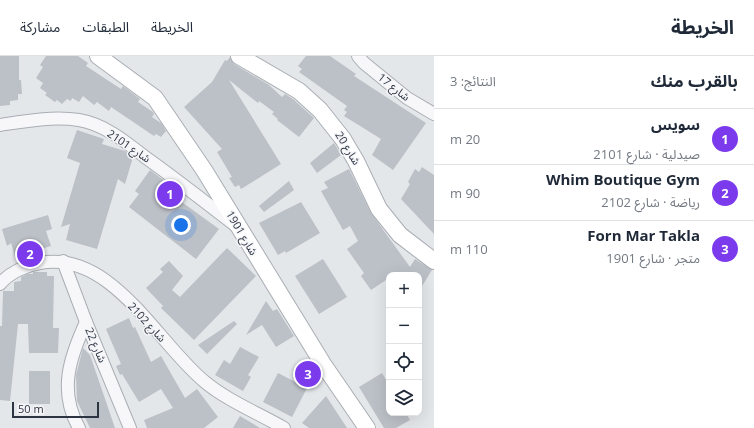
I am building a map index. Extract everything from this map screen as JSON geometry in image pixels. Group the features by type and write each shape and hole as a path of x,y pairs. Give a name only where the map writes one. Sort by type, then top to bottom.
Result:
{"street":[{"name":"شارع 1901","path":"98,56 155,98 204,170 238,228 323,364 368,428"},
{"name":"شارع 20","path":"239,56 299,91 320,110 343,139 379,209 400,235 434,261"},
{"name":"شارع 17","path":"358,56 364,63 407,98 434,114"},
{"name":"شارع 2101","path":"0,125 38,119 80,120 94,125 118,137 238,228"},
{"name":"شارع 2102","path":"0,284 26,266 49,261 64,261 108,280 152,326 183,362 206,383 284,428"},
{"name":"شارع 22","path":"64,261 86,322 130,428"},
{"path":"79,428 71,414 68,384 73,350 86,322"}],"building":[{"path":"0,56 19,56 19,80 21,80 22,94 18,94 18,100 10,101 10,105 0,106"},
{"path":"46,56 78,56 88,63 86,66 121,89 123,86 140,99 138,102 153,112 154,114 152,117 161,123 166,131 161,137 156,134 154,136 111,107 109,111 97,102 94,105 83,96 79,102 72,98 71,101 67,99 62,104 57,100 55,102 45,95 47,93 40,88 43,83 36,78 43,67 40,65"},
{"path":"306,56 330,56 356,74 354,76 426,123 393,170 372,155 381,139 344,116 347,112 344,110 347,106 299,72 302,69 298,66"},
{"path":"230,57 234,64 269,85 282,97 285,94 293,99 314,118 299,137 277,120 278,119 272,114 274,112 259,101 258,103 229,80 281,164 241,189 239,185 235,187 229,178 232,177 217,152 222,149 184,107 212,82 225,60 227,61"},
{"path":"77,130 104,139 102,144 125,151 133,157 125,184 118,179 97,249 66,240 70,224 61,227 80,163 67,158"},
{"path":"334,143 341,155 317,173 310,163"},
{"path":"422,167 434,175 434,234 401,199 410,184 408,182 415,169 419,172"},
{"path":"349,169 371,213 410,267 415,259 432,270 422,286 422,272 386,272 386,280 371,290 361,276 364,273 347,249 358,241 350,226 343,230 321,191 328,188 324,182"},
{"path":"150,170 183,195 179,200 219,229 196,259 129,207 139,194 135,191"},
{"path":"289,181 294,190 264,212 259,206"},
{"path":"301,202 320,233 286,253 285,251 278,255 259,223"},
{"path":"48,215 52,229 46,231 51,246 15,257 11,243 7,246 2,229"},
{"path":"227,248 256,276 194,340 161,308 163,306 146,288 163,272 160,269 169,261 183,276 172,290 180,297"},
{"path":"323,259 347,297 319,314 295,276"},
{"path":"33,272 47,272 47,276 54,276 53,328 59,328 58,353 29,353 28,324 18,324 10,401 0,400 0,326 2,326 3,291 14,291 14,282 21,281 21,277 27,274 33,274"},
{"path":"266,301 273,311 277,309 294,336 276,347 262,325 246,335"},
{"path":"129,318 133,328 135,327 151,362 161,356 185,398 197,389 218,417 204,428 147,428 144,420 173,408 161,389 139,402 122,374 120,375 116,366 121,364 106,329"},
{"path":"234,321 237,324 207,354 198,345"},
{"path":"240,347 259,357 248,375 251,377 243,391 215,375 224,360 230,364"},
{"path":"83,348 90,355 115,428 90,428 77,401 76,375"},
{"path":"29,371 50,371 50,404 29,404"},
{"path":"278,373 307,388 292,417 263,402"},
{"path":"382,373 386,380 386,416 408,416 410,420 396,428 384,428 359,387"},
{"path":"326,396 347,428 309,428 302,423"},
{"path":"240,416 260,428 233,428"}],"place":[{"name":"سويس","path":"170,194"},
{"name":"Whim Boutique Gym","path":"30,254"},
{"name":"Forn Mar Takla","path":"308,374"}]}
